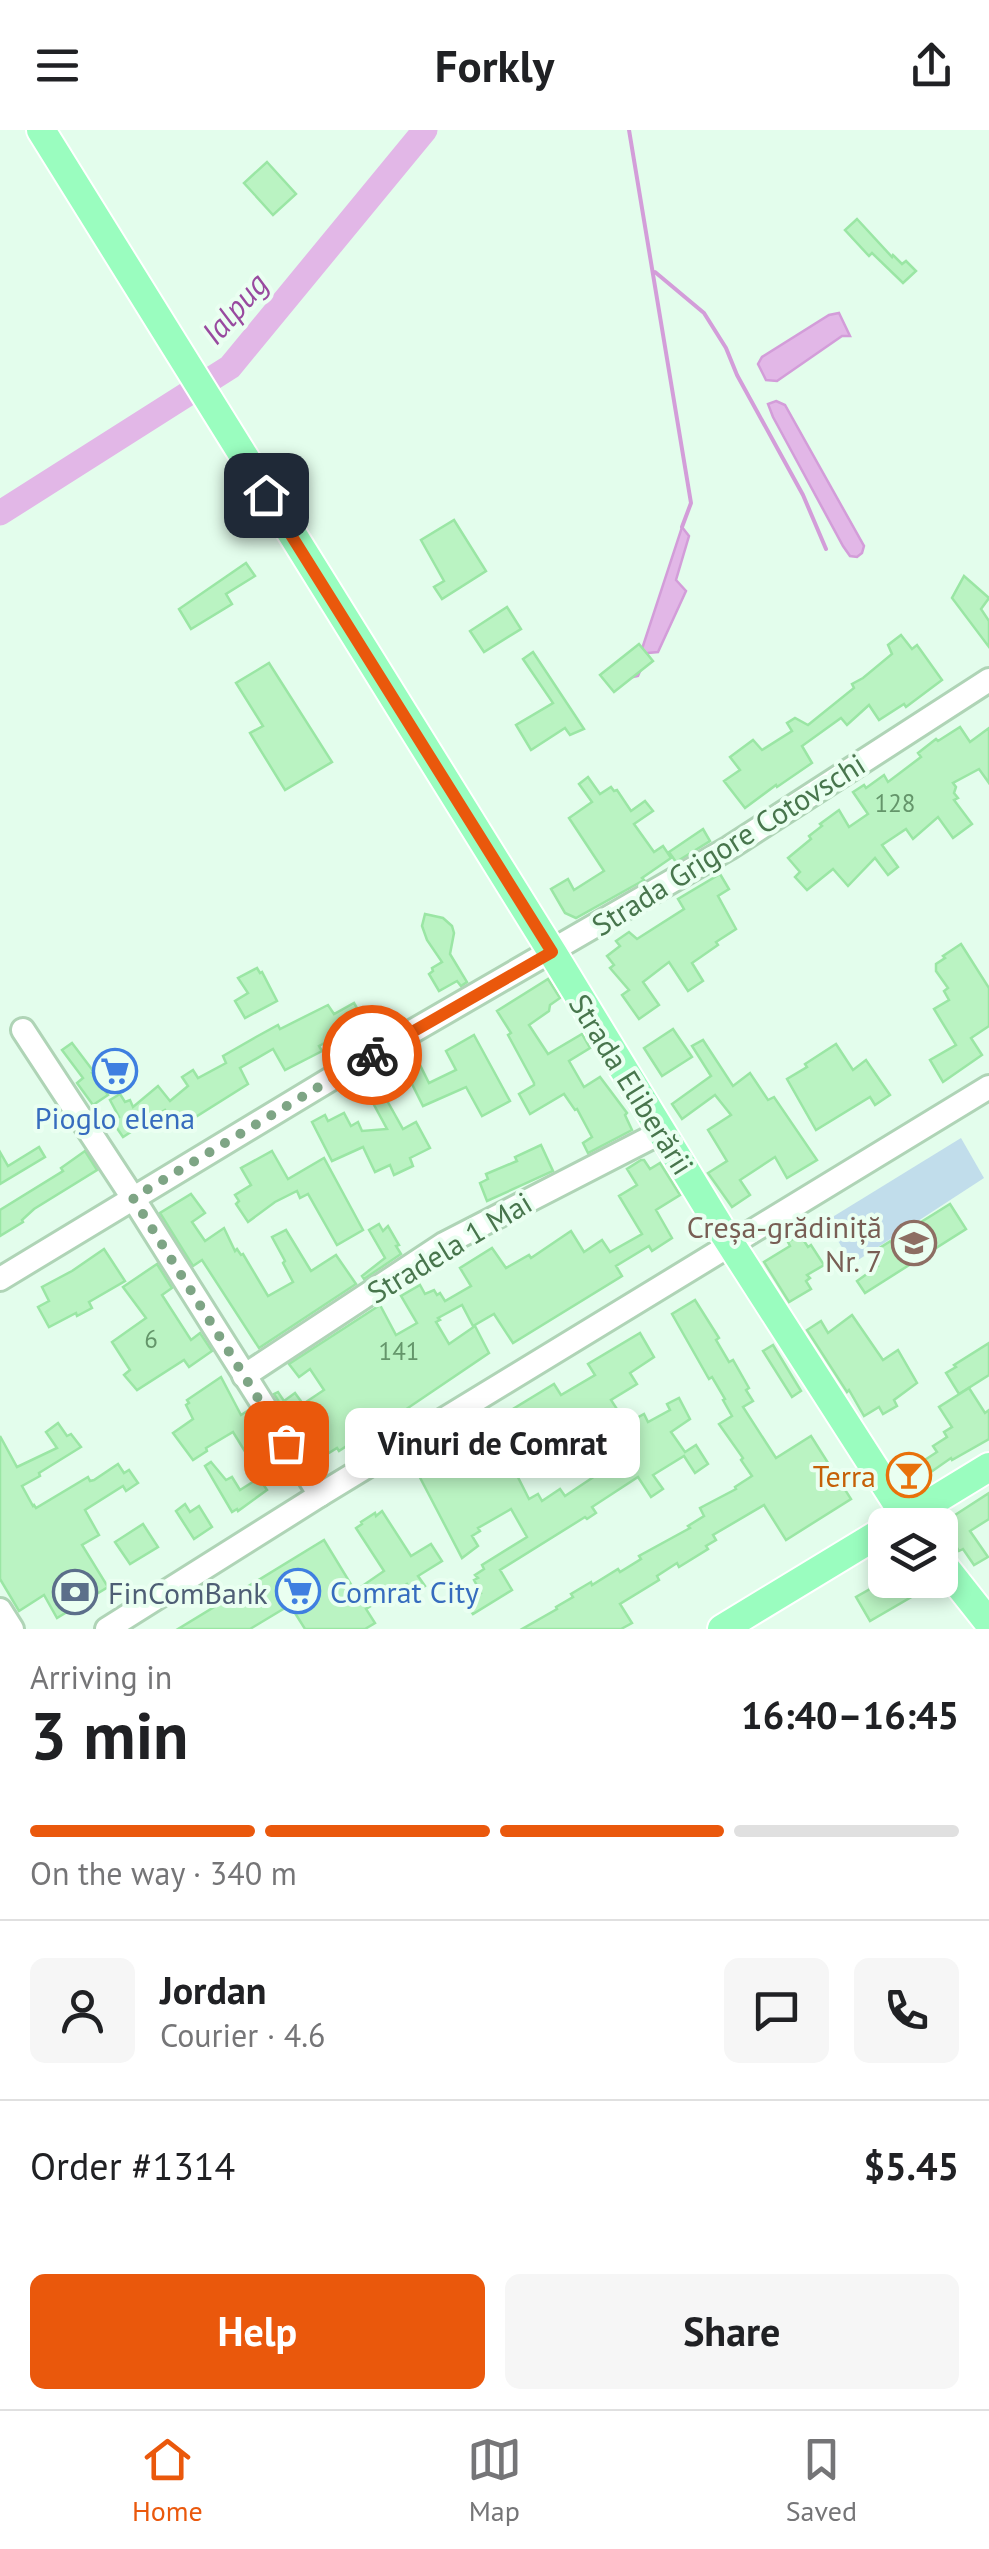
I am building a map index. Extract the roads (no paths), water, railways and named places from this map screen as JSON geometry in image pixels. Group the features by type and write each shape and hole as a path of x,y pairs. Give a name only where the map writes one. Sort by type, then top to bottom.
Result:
{"main road":[{"name":"Strada Eliberării","path":"40,130 552,952 889,1508"},
{"path":"924,1508 989,1466"},
{"path":"722,1629 868,1542"},
{"path":"958,1584 989,1622"}],"street":[{"name":"Strada Grigore Cotovschi","path":"0,1279 344,1071 728,848 989,680"},
{"path":"23,1030 320,1495"},
{"path":"107,1629 989,1088"},
{"name":"Stradela 1 Mai","path":"244,1376 444,1244 579,1173 664,1134"},
{"path":"0,1610 12,1629"}],"waterway":[{"name":"Ialpug","path":"0,513 230,367 425,130"},
{"path":"629,130 691,503 682,527"},
{"path":"655,272 704,313 726,348 803,495 826,549"}],"place":[{"name":"Pioglo elena","path":"115,1071"},
{"name":"Creșa-grădiniță Nr. 7","path":"914,1243"},
{"name":"Vinuri de Comrat","path":"286,1443"},
{"name":"Terra","path":"909,1475"},
{"name":"Comrat City","path":"298,1591"},
{"name":"FinComBank","path":"75,1592"}]}
